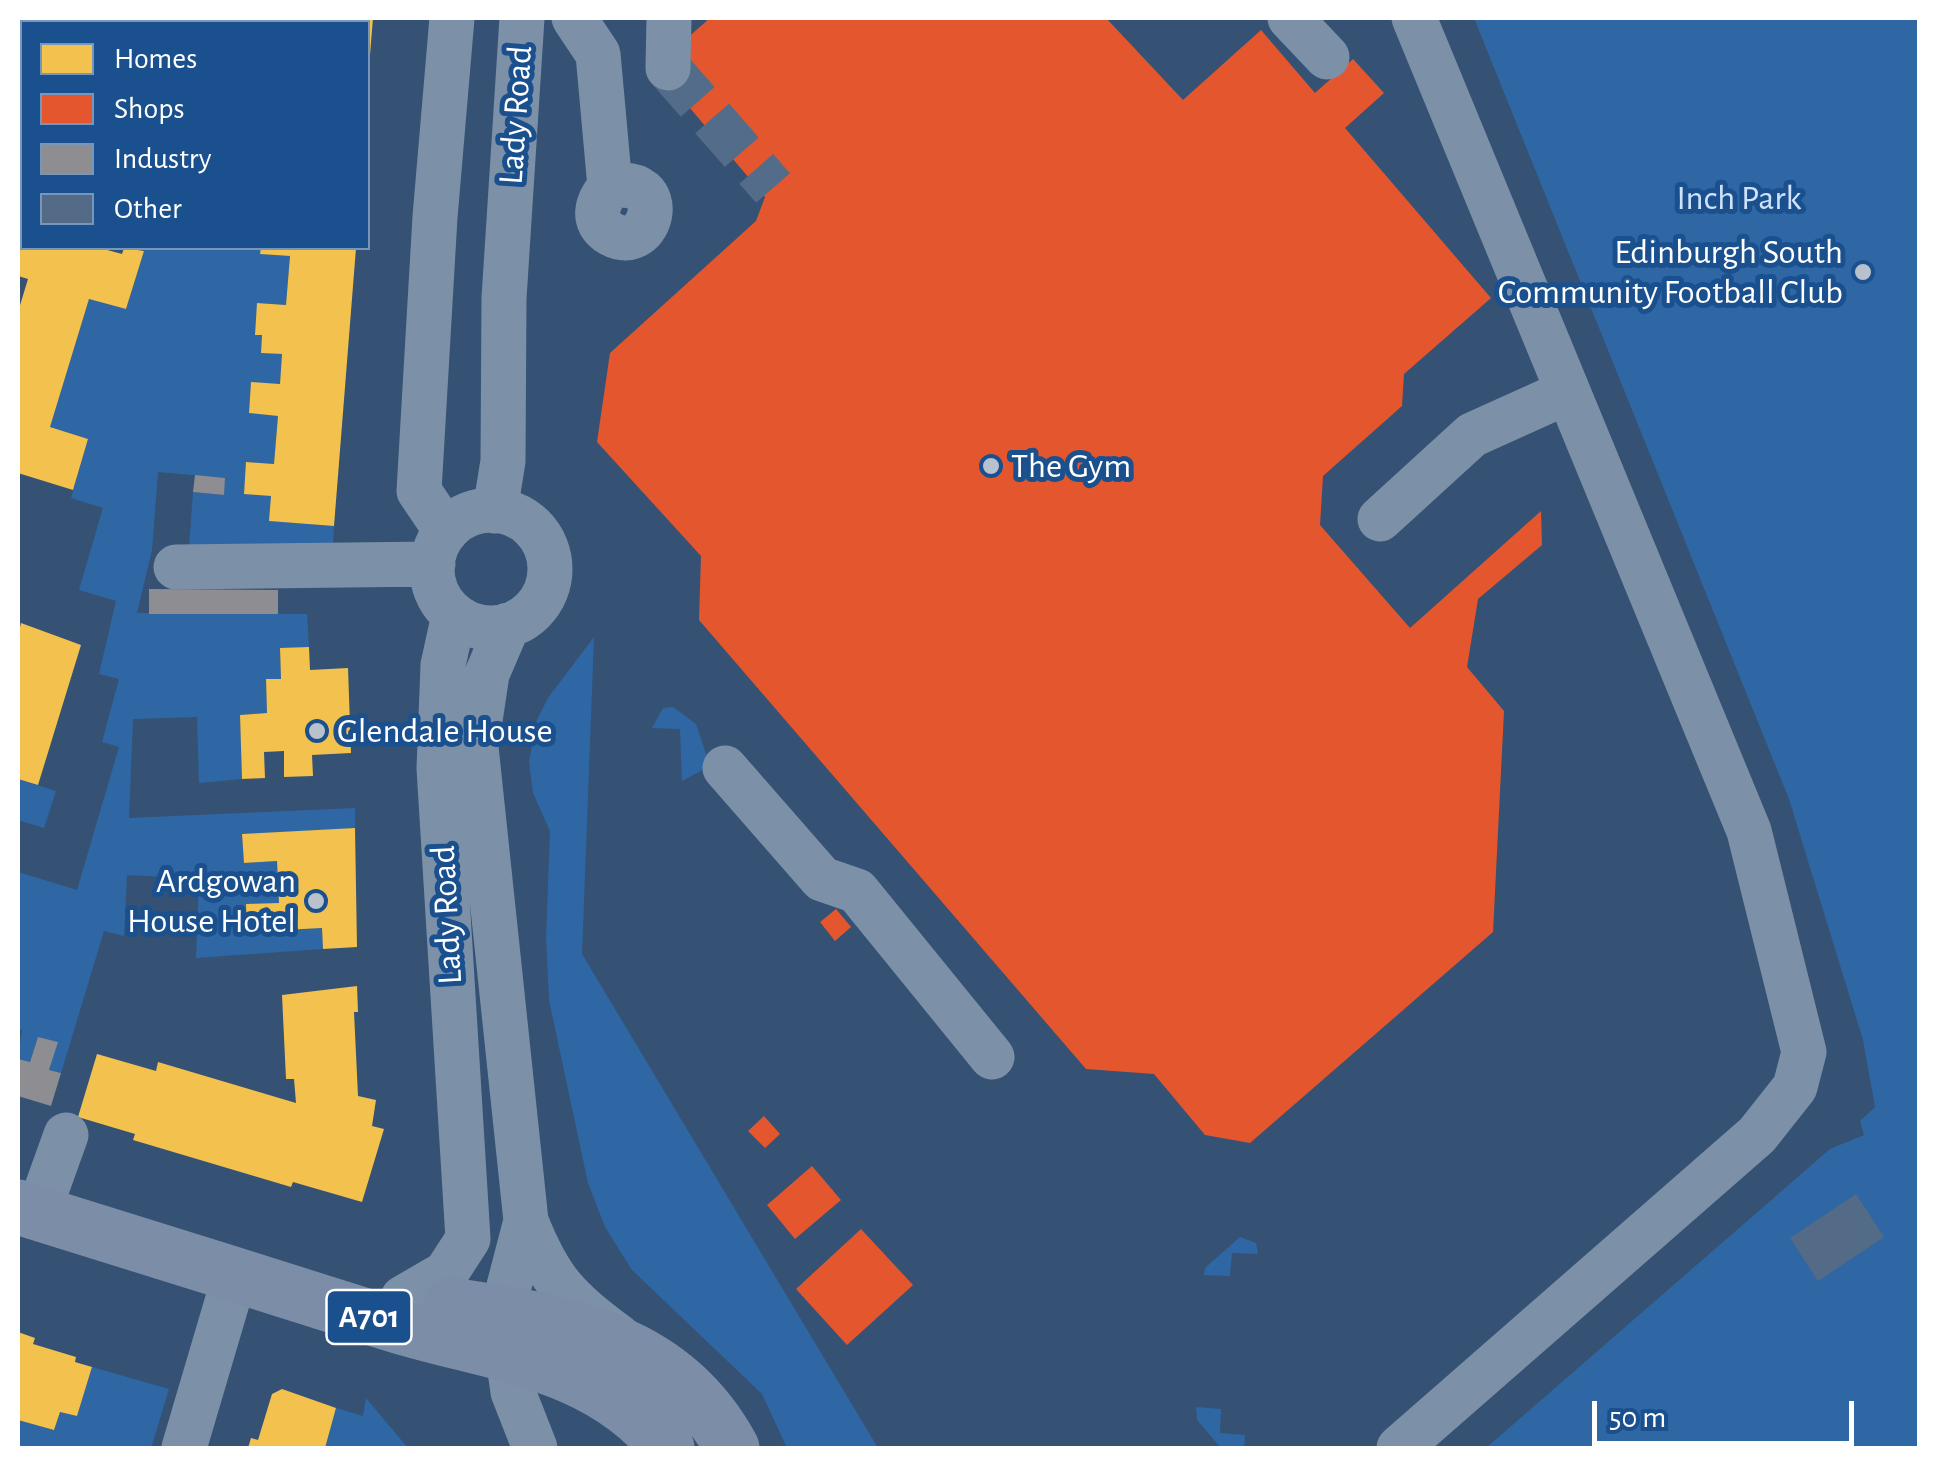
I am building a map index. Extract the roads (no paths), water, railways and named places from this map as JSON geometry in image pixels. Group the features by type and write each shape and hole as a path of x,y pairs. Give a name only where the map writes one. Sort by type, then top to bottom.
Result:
{"main road":[{"name":"A701","path":"28,1210 236,1272 393,1325 504,1332 565,1325 634,1349 673,1373 719,1424 732,1448"},
{"name":"A701","path":"236,1272 403,1298 504,1332 628,1407 667,1448"}],"street":[{"name":"Lady Road","path":"403,1298 429,1286 460,1257 468,1238 439,768 440,694 454,615 439,598 439,548 419,491 435,217 452,18"},
{"name":"Lady Road","path":"522,18 504,298 503,461 494,511 530,526 549,560 542,599 528,616 508,626 482,694 476,768 526,1220 540,1257 565,1296 634,1349"},
{"path":"574,18 598,54 610,187"},
{"path":"668,68 669,18"},
{"path":"1290,18 1327,57"},
{"path":"1399,1448 1757,1135 1795,1088 1804,1052 1749,830 1565,393 1414,18"},
{"path":"1380,519 1472,435 1565,393"},
{"path":"176,567 439,548 463,518 494,511"},
{"path":"454,615 485,628 508,626"},
{"path":"726,768 822,878 856,891 992,1057"},
{"path":"28,1210 66,1136"},
{"name":"Lady Road","path":"468,1216 504,1332"},
{"name":"Lady Road","path":"504,1332 526,1220"},
{"path":"184,1448 236,1272"},
{"path":"504,1332 513,1392 534,1448"}],"tunnel":[{"path":"668,68 773,188"}],"place":[{"name":"Edinburgh South Community Football Club","path":"1863,272"},
{"name":"The Gym","path":"991,466"},
{"name":"Glendale House","path":"317,731"},
{"name":"Ardgowan House Hotel","path":"316,901"}],"park label":[{"name":"Inch Park","path":"1739,198"}]}
